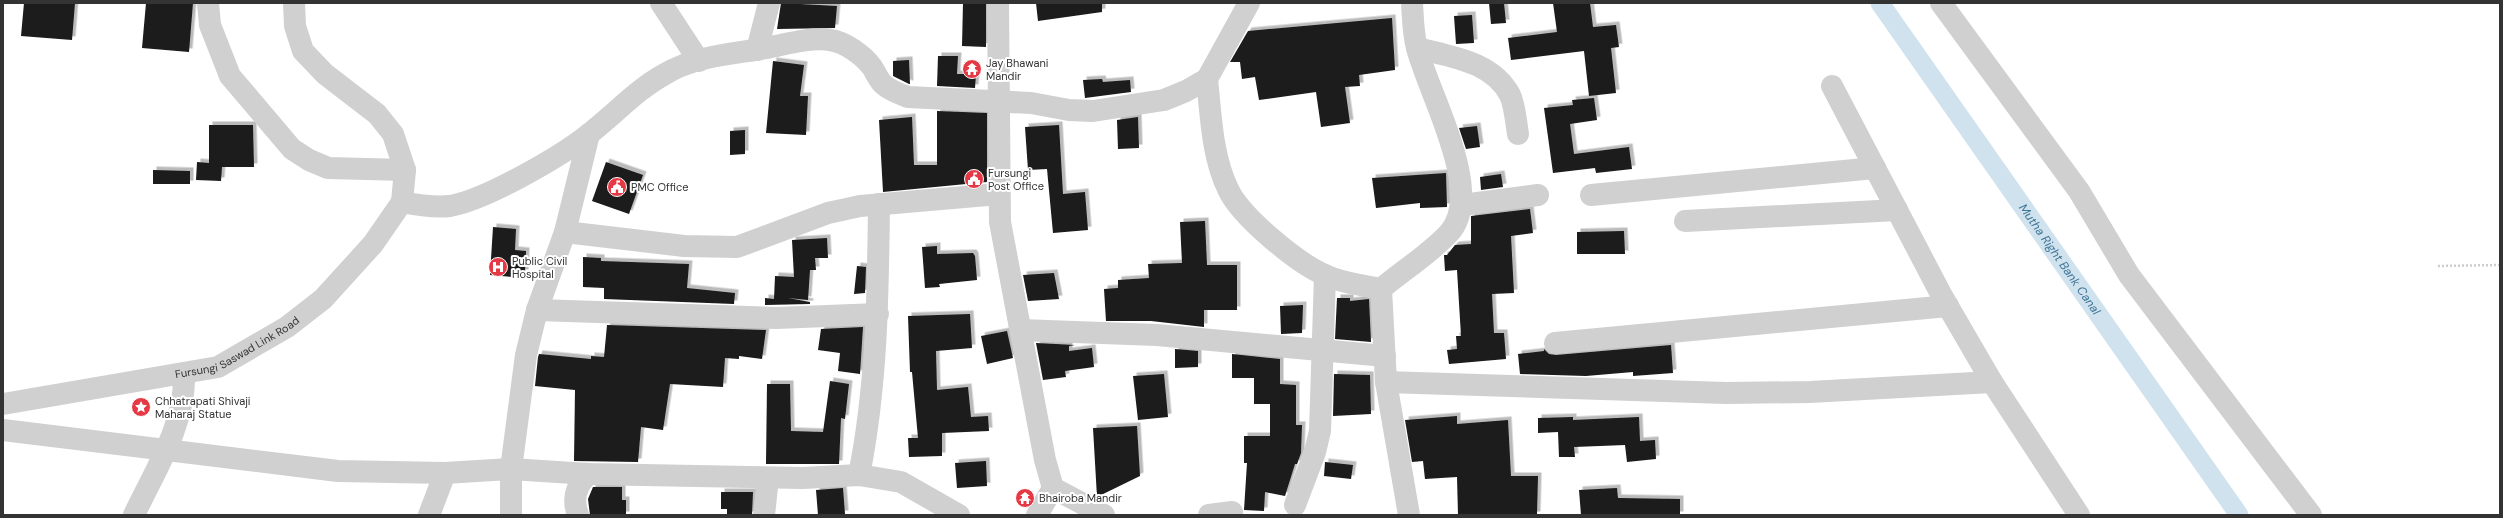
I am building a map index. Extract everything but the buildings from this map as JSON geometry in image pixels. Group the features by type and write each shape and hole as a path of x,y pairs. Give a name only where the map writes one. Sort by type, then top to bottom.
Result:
{"street":[{"path":"208,3 210,25 230,76 292,149 308,160 328,168 405,170"},
{"path":"294,3 295,26 303,51 325,74 387,124 394,134 405,170 410,204 448,206 473,201 561,153 589,134 642,88 666,73 699,61 812,40 830,40 847,46 860,55 872,66 883,84 895,92 908,97 1030,103 1069,110 1116,109 1164,100 1186,91 1207,79 1248,3"},
{"path":"661,3 699,61"},
{"path":"757,50 769,3"},
{"path":"998,3 997,101 1000,222 1045,460 1053,488 1104,515"},
{"path":"1381,289 1450,233 1458,218 1462,205 1462,191 1448,128 1417,48 1412,3"},
{"path":"1941,3 2079,191 2129,275 2311,515"},
{"path":"1417,48 1480,65 1499,79 1510,96 1518,134"},
{"path":"1207,79 1219,165 1228,191 1248,215 1287,252 1325,276 1381,289"},
{"path":"1832,86 1948,306 1992,382 2079,515"},
{"path":"511,515 511,469 526,355 537,310 565,232 589,134"},
{"path":"1591,194 1875,168"},
{"path":"565,232 684,246 717,248 737,247 828,213 879,204 999,194"},
{"path":"1462,205 1538,195"},
{"name":"Fursungi Saswad Link Road","path":"3,404 218,367 249,351 287,327 323,299 410,204"},
{"path":"859,475 865,444 878,314 879,204"},
{"path":"1685,221 1897,210"},
{"path":"1295,505 1315,452 1320,431 1324,351 1325,276"},
{"path":"1381,289 1386,382 1409,515"},
{"path":"1555,343 1948,306"},
{"path":"537,310 776,318 878,314"},
{"path":"1020,330 1157,335 1385,356"},
{"path":"134,515 175,428 182,401 184,374"},
{"path":"1386,382 1726,393 1810,392 1992,382"},
{"path":"3,430 165,448 208,456 338,471 445,473 511,469 588,474 768,478 859,475 901,482 959,515"},
{"path":"429,515 445,473"},
{"path":"578,515 575,496 578,484 588,474"},
{"path":"764,515 768,478"},
{"path":"1036,515 1053,488"},
{"path":"1209,515 1232,512"}],"path":[{"path":"2438,266 2500,265"}],"waterway":[{"name":"Mutha Right Bank Canal","path":"1880,3 2239,515"}],"place":[{"name":"Jay Bhawani Mandir","path":"972,69"},
{"name":"Fursungi Post Office","path":"974,179"},
{"name":"PMC Office","path":"617,187"},
{"name":"Public Civil Hospital","path":"498,267"},
{"name":"Chhatrapati Shivaji Maharaj Statue","path":"141,407"},
{"name":"Bhairoba Mandir","path":"1025,498"}]}
